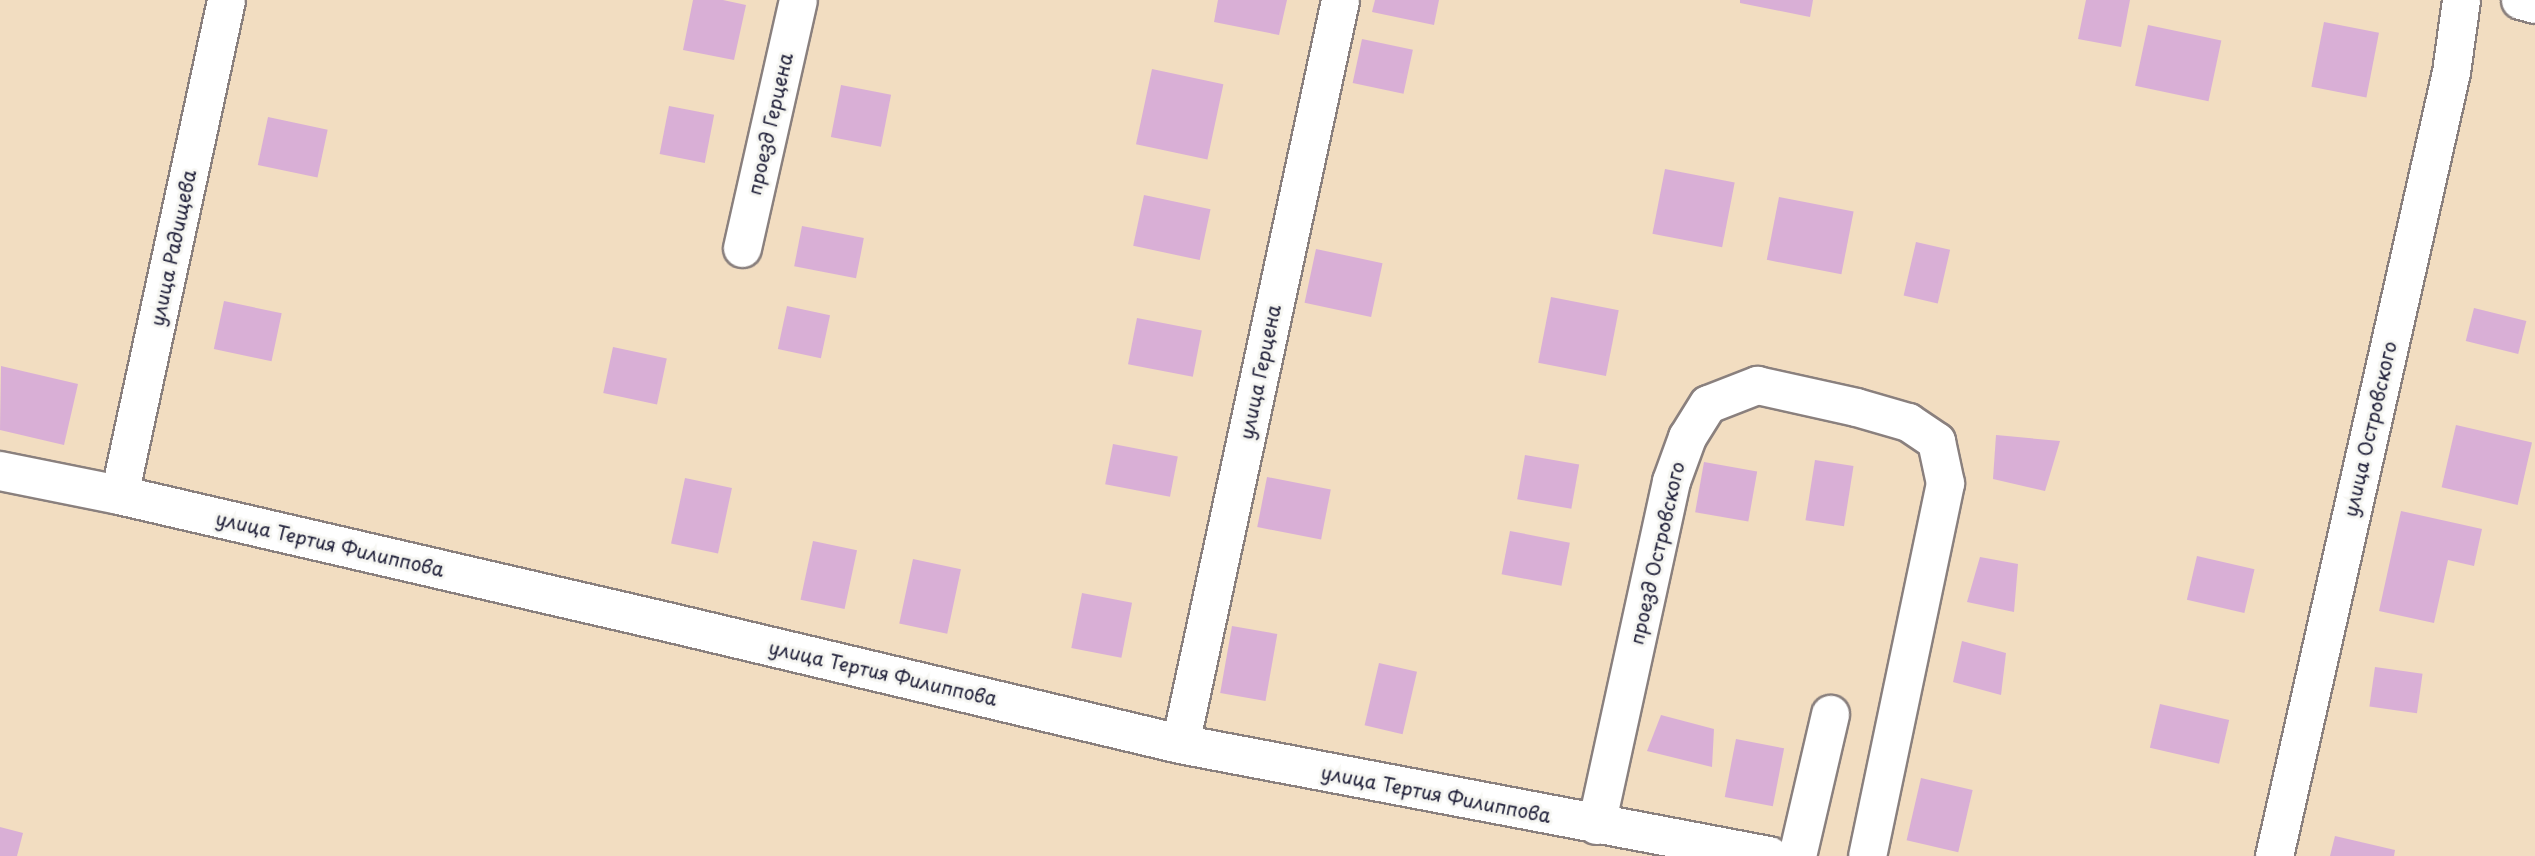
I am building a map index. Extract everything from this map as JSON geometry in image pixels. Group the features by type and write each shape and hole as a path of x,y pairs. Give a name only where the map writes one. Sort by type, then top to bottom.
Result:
{"street":[{"name":"улица Радищева","path":"119,495 226,0"},
{"name":"проезд Герцена","path":"743,248 798,0"},
{"name":"улица Герцена","path":"1180,744 1340,0"},
{"name":"улица Островского","path":"2274,856 2451,72 2461,0"},
{"path":"2520,0 2535,4"},
{"name":"проезд Островского","path":"1597,825 1671,481 1687,437 1708,404 1757,385 1908,422 1937,441 1945,483 1867,856"},
{"name":"улица Тертия Филиппова","path":"0,471 119,495 1180,744 1769,856"},
{"path":"1797,856 1830,714"}],"building":[{"path":"693,0 723,0 746,5 734,60 683,50"},
{"path":"1218,0 1287,0 1279,35 1214,22"},
{"path":"1375,0 1439,0 1434,25 1372,12"},
{"path":"1740,0 1813,0 1810,17 1740,3"},
{"path":"2086,0 2130,0 2121,47 2078,39"},
{"path":"2324,22 2379,33 2366,97 2311,87"},
{"path":"2148,25 2221,41 2208,101 2135,86"},
{"path":"1362,39 1413,50 1404,94 1353,83"},
{"path":"1152,69 1223,84 1207,159 1136,144"},
{"path":"841,85 891,95 881,147 831,137"},
{"path":"669,106 714,115 705,163 660,154"},
{"path":"268,117 328,130 317,178 258,165"},
{"path":"1665,169 1735,183 1722,247 1652,234"},
{"path":"1144,195 1211,209 1200,260 1133,246"},
{"path":"1779,197 1854,212 1841,274 1767,260"},
{"path":"802,226 864,238 856,278 794,266"},
{"path":"1916,242 1950,250 1938,303 1904,296"},
{"path":"1316,249 1383,263 1371,317 1305,303"},
{"path":"1551,297 1619,310 1606,376 1538,363"},
{"path":"224,301 282,313 272,361 214,349"},
{"path":"787,306 830,315 821,358 778,349"},
{"path":"2474,308 2526,321 2518,354 2466,341"},
{"path":"1137,318 1202,331 1193,377 1128,364"},
{"path":"613,347 667,358 657,404 603,393"},
{"path":"1,366 78,384 64,445 0,430"},
{"path":"2456,425 2532,443 2518,505 2442,487"},
{"path":"1996,435 2060,441 2045,491 1993,479"},
{"path":"1113,444 1178,457 1170,497 1105,484"},
{"path":"1525,455 1579,465 1571,509 1517,499"},
{"path":"1815,460 1854,466 1844,526 1805,520"},
{"path":"1704,462 1757,471 1748,522 1695,512"},
{"path":"1267,477 1331,489 1321,539 1257,527"},
{"path":"685,478 732,488 718,554 671,544"},
{"path":"2401,511 2482,529 2474,566 2448,560 2434,623 2379,611"},
{"path":"1510,531 1570,543 1561,586 1502,574"},
{"path":"813,541 857,550 845,609 801,600"},
{"path":"2197,556 2254,569 2244,613 2187,600"},
{"path":"1980,557 2018,564 2014,612 1967,602"},
{"path":"913,559 961,569 947,634 899,624"},
{"path":"1082,593 1132,603 1121,658 1071,648"},
{"path":"1232,626 1277,634 1265,701 1220,693"},
{"path":"1962,641 2006,653 2001,695 1953,682"},
{"path":"1379,663 1417,672 1403,734 1365,725"},
{"path":"2375,667 2423,674 2417,713 2369,707"},
{"path":"2160,704 2229,720 2219,764 2150,748"},
{"path":"1661,715 1714,729 1712,767 1647,751"},
{"path":"1736,739 1784,748 1773,806 1725,797"},
{"path":"1921,778 1973,790 1958,852 1907,840"},
{"path":"0,827 23,833 17,856 0,856"},
{"path":"2335,836 2395,850 2394,856 2330,856"}]}
